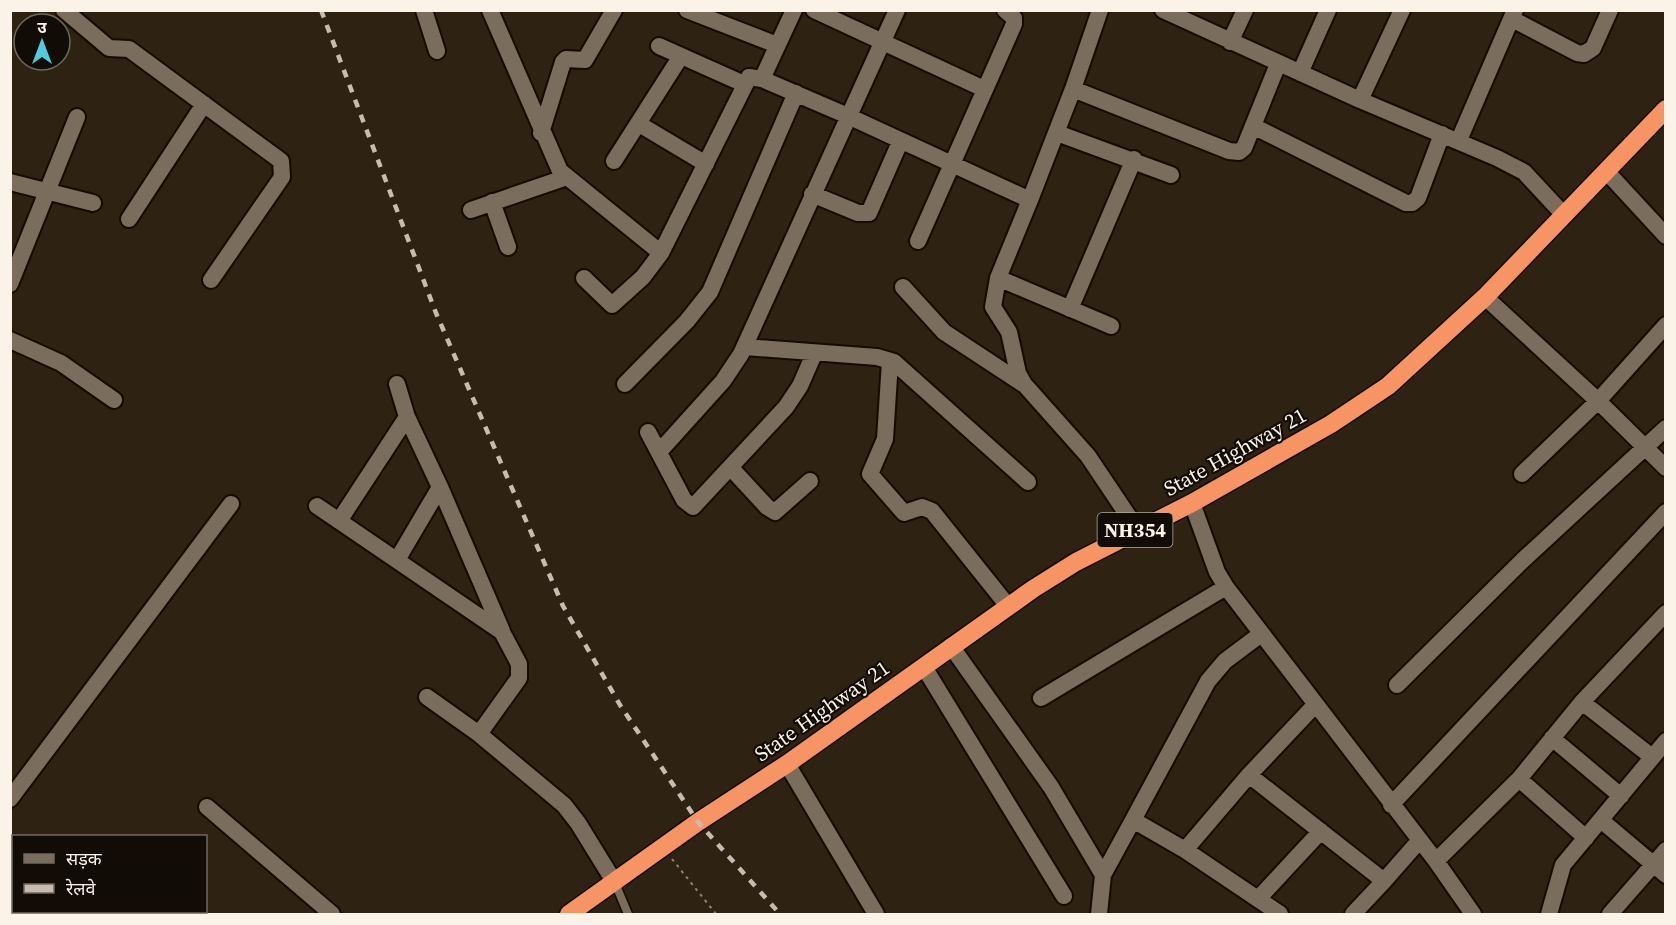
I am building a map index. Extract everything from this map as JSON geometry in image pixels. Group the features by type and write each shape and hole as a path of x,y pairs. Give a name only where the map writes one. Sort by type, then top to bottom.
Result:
{"highway":[{"name":"State Highway 21","path":"569,915 663,848 787,765 1008,606 1076,562 1192,503 1331,424 1388,386 1485,297 1665,109"}],"street":[{"path":"64,10 106,46 129,49 281,161 284,171 212,280"},
{"path":"424,10 437,51"},
{"path":"490,10 552,159 567,177 661,253"},
{"path":"541,133 563,62 566,59 585,60 614,10"},
{"path":"687,10 777,45"},
{"path":"762,79 794,10"},
{"path":"814,10 984,89"},
{"path":"659,452 723,381 745,347 812,194 897,10"},
{"path":"918,241 1014,24 1014,18 1005,10"},
{"path":"1100,10 1057,133 998,278 993,307 1009,332 1018,373 1024,384 1089,456 1137,529"},
{"path":"1230,42 1245,10"},
{"path":"1300,73 1328,10"},
{"path":"1360,100 1402,10"},
{"path":"1459,140 1514,15 1584,54 1593,48 1610,10"},
{"path":"1167,11 1278,64 1459,140 1524,172 1564,215"},
{"path":"659,46 744,84"},
{"path":"614,161 681,56"},
{"path":"1073,89 1235,153 1244,148 1278,64"},
{"path":"584,278 612,305 642,277 661,253 749,77 762,79 796,93 951,166 1030,200"},
{"path":"625,384 687,321 710,292 796,93"},
{"path":"129,219 204,104"},
{"path":"10,284 77,117"},
{"path":"639,124 706,165"},
{"path":"1253,126 1406,203 1412,203 1418,198 1442,134"},
{"path":"1057,133 1134,159 1171,175"},
{"path":"812,194 858,213 869,213 900,142"},
{"path":"1070,309 1134,159"},
{"path":"1606,171 1665,236"},
{"path":"471,210 567,177"},
{"path":"10,182 93,203"},
{"path":"492,202 508,247"},
{"path":"998,278 1111,326"},
{"path":"903,286 944,332 1024,384"},
{"path":"1485,297 1598,400 1665,468"},
{"path":"1522,474 1598,400 1665,325"},
{"path":"10,340 61,363 114,400"},
{"path":"745,347 877,357 891,361 1028,482"},
{"path":"648,432 688,506 697,505 786,408 800,386 814,354"},
{"path":"891,361 885,439 870,474 904,513 922,507 932,512 1008,606"},
{"path":"397,384 407,417 440,487 502,632 519,664 519,678 478,734"},
{"path":"339,521 407,417"},
{"path":"1397,685 1523,560 1645,450 1665,428"},
{"path":"731,468 767,507 775,512 810,482"},
{"path":"397,560 440,487"},
{"path":"1192,503 1217,572 1226,586 1436,861 1473,915"},
{"path":"10,799 231,504"},
{"path":"317,506 502,632"},
{"path":"1391,805 1665,512"},
{"path":"1041,698 1226,586"},
{"path":"1436,861 1519,779 1582,702 1665,613"},
{"path":"1099,915 1103,875 1208,681 1225,660 1261,634"},
{"path":"951,646 1052,787 1103,875"},
{"path":"924,667 1064,896"},
{"path":"427,698 478,734 564,805 578,823 615,883"},
{"path":"1582,702 1652,757"},
{"path":"1185,850 1248,775 1315,705"},
{"path":"1552,738 1621,796"},
{"path":"1550,915 1563,865 1602,821 1665,741"},
{"path":"787,765 876,915"},
{"path":"1248,775 1384,881"},
{"path":"1519,779 1586,838"},
{"path":"207,807 332,915"},
{"path":"1133,820 1185,850 1280,915"},
{"path":"1602,821 1659,870"},
{"path":"1258,899 1321,831"},
{"path":"1353,915 1419,840"},
{"path":"1613,913 1659,870 1665,850"}],"lane":[{"path":"615,883 628,915"}],"path":[{"path":"663,848 716,915"}],"railway":[{"path":"321,10 436,313 563,606 620,705 698,822 780,914"}]}
